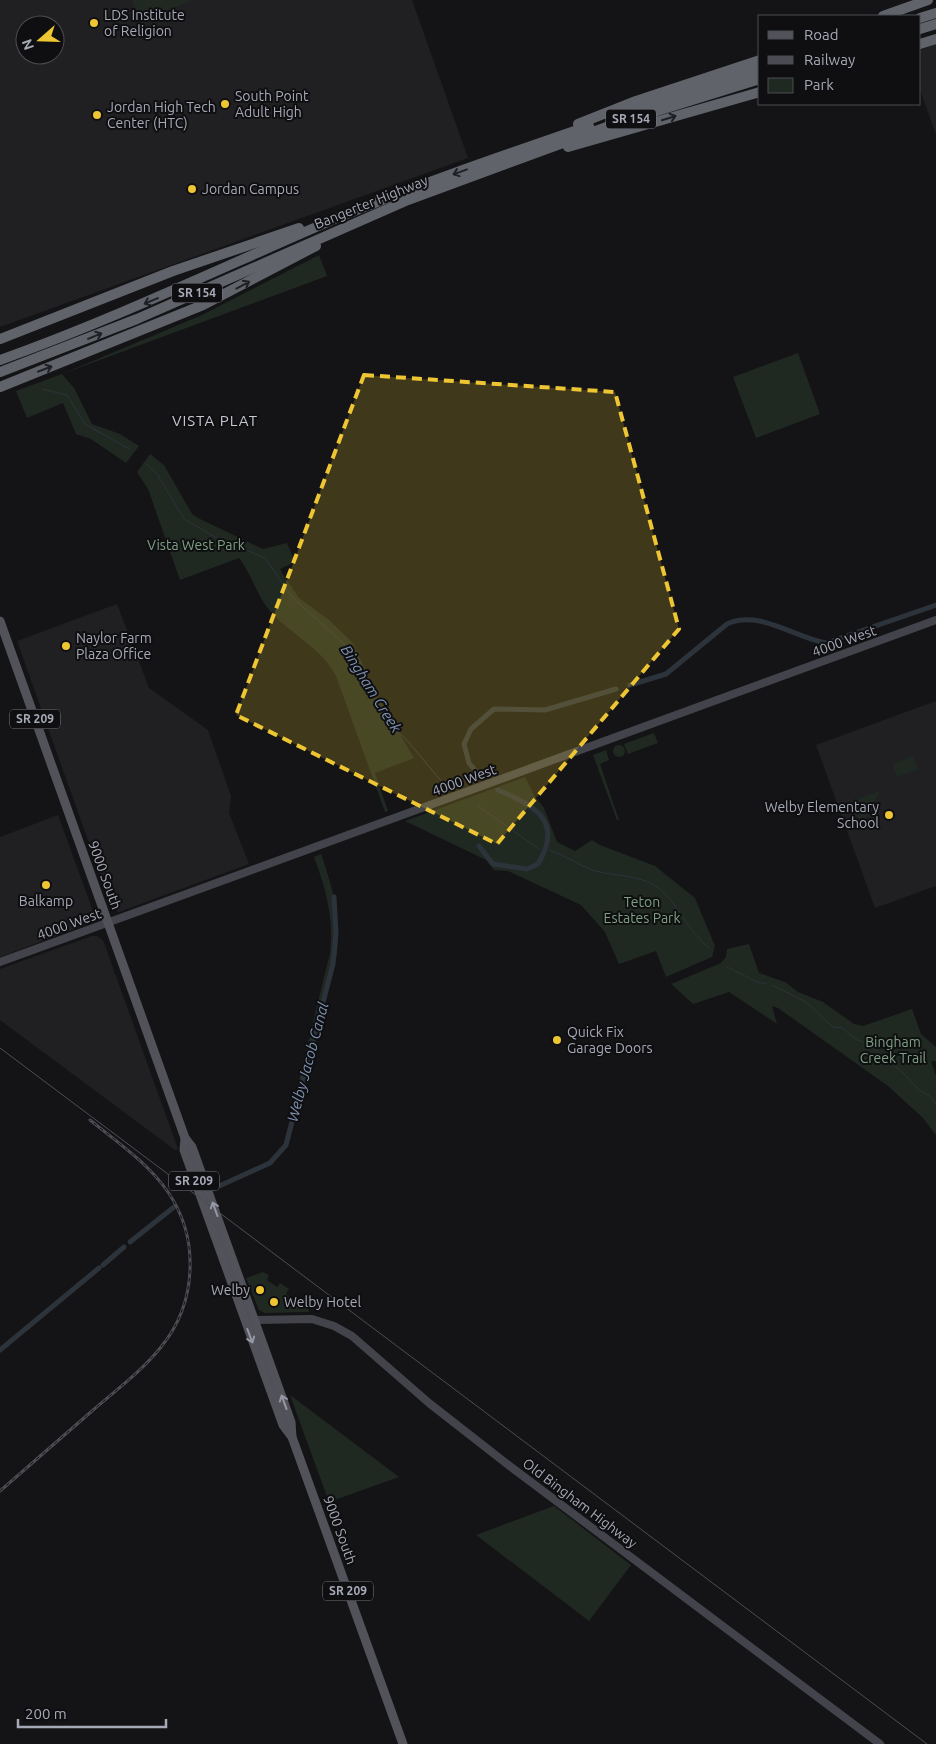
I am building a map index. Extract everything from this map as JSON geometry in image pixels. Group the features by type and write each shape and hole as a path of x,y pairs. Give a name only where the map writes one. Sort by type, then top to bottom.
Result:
{"highway":[{"path":"886,15 928,0"},
{"path":"921,18 936,13"},
{"path":"921,29 936,24"},
{"path":"921,44 936,39"},
{"path":"505,160 636,101 758,61"},
{"name":"Bangerter Highway","path":"0,360 129,310 307,231 505,160 668,98 758,71"},
{"name":"Bangerter Highway","path":"505,160 758,80"},
{"path":"505,160 758,93"},
{"path":"0,339 173,271 390,202"},
{"path":"0,387 210,302 390,202"},
{"name":"Bangerter Highway","path":"0,372 137,319 390,202"}],"main road":[{"name":"4000 West","path":"0,962 936,620"},
{"name":"9000 South","path":"0,621 185,1138 192,1147 292,1422 292,1437"},
{"name":"9000 South","path":"185,1138 184,1150 209,1224 283,1425 292,1437 403,1744"},
{"path":"209,1224 227,1258 249,1317 255,1320"},
{"name":"Old Bingham Highway","path":"255,1320 312,1320 334,1326 352,1336 429,1403 504,1461 880,1744"}],"highlighted area":[{"path":"364,375 615,392 679,629 497,844 236,715"}],"shaded area":[{"name":"Jordan Campus","path":"0,0 412,0 468,158 0,327"},
{"path":"936,44 936,134 921,93 921,50"},
{"path":"117,604 149,688 208,730 231,796 229,813 249,864 119,912 113,909 111,905 17,641"},
{"name":"Welby Elementary School","path":"936,701 936,886 875,908 816,745"},
{"path":"58,815 93,911 93,920 88,924 0,957 0,837"},
{"path":"92,936 97,936 103,940 178,1149 175,1150 0,1020 0,969"}],"green space":[{"path":"132,0 193,0 173,8 174,11 141,24"},
{"path":"319,255 327,276 62,374 202,315"},
{"path":"798,353 820,414 756,438 733,377"},
{"path":"62,374 74,388 92,424 120,434 139,446 126,463 91,439 76,434 63,403 27,418 16,391"},
{"name":"Vista West Park","path":"150,454 164,465 192,514 198,518 263,549 287,543 295,562 280,569 282,573 299,598 329,620 353,643 375,692 414,758 375,773 388,811 385,812 336,676 330,666 314,649 270,611 239,558 180,580 148,489 137,472"},
{"path":"654,733 658,743 628,754 624,744"},
{"path":"617,745 621,745 625,751 621,757 617,757 613,753 613,749"},
{"path":"606,750 609,760 600,764 619,820 617,820 593,755"},
{"path":"913,756 918,769 897,777 893,764"},
{"name":"Teton Estates Park","path":"525,777 534,795 544,808 557,842 575,851 592,840 600,845 655,866 695,898 715,946 712,957 666,977 656,951 619,964 605,932 581,905 508,871 494,870 486,860 405,821"},
{"path":"880,791 862,826 852,801"},
{"path":"321,854 337,914 337,954 300,1102 296,1092 330,953 331,928 328,904 314,857"},
{"name":"Bingham Creek Trail","path":"749,944 759,973 785,982 798,992 823,1002 854,1024 863,1026 912,1009 921,1034 936,1047 936,1061 931,1061 936,1076 936,1135 923,1118 888,1086 778,1008 772,1006 777,1024 729,992 693,1004 671,984 721,963 726,957 727,949"},
{"path":"263,1272 269,1275 267,1280 277,1287 280,1283 289,1289 286,1294 296,1301 300,1298 308,1304 309,1312 265,1313 259,1310 246,1278"},
{"path":"290,1395 399,1477 329,1502"},
{"path":"554,1506 631,1565 589,1621 476,1535"}],"waterway":[{"name":"Bingham Creek","path":"42,389 67,395 85,424 129,449"},
{"name":"Bingham Creek","path":"146,464 157,474 184,519 215,537 265,558 293,598 344,644 391,726 406,739 442,782"},
{"name":"Welby Jacob Canal","path":"630,685 666,674 727,624 739,620 764,622 826,643 936,605"},
{"name":"Welby Jacob Canal","path":"480,776 469,763 464,744 471,729 494,709 545,710 616,689"},
{"name":"Welby Jacob Canal","path":"479,846 493,864 527,869 538,864 545,849 548,837 547,826 542,817 524,802 498,790"},
{"name":"Bingham Creek","path":"478,806 539,849"},
{"name":"Bingham Creek","path":"550,850 592,870 638,879 655,886 662,891 696,935 709,948"},
{"name":"Welby Jacob Canal","path":"217,1187 270,1163 286,1145 333,964 336,933 334,897"},
{"name":"Bingham Creek","path":"727,967 757,982 767,984"},
{"name":"Bingham Creek","path":"772,985 806,1002 833,1027 842,1028 857,1040 867,1043 903,1073 919,1090 931,1097 936,1104"},
{"name":"Welby Jacob Canal","path":"130,1242 174,1207"},
{"name":"Welby Jacob Canal","path":"103,1265 124,1247"},
{"name":"Welby Jacob Canal","path":"0,1350 99,1268"}],"tram line":[{"path":"0,1048 927,1744"}],"railway":[{"path":"0,1491 154,1356 173,1330 182,1311 187,1291 190,1271 189,1250 178,1210 168,1192 142,1162 90,1120"}],"place":[{"name":"LDS Institute of Religion","path":"94,23"},
{"name":"South Point Adult High","path":"225,104"},
{"name":"Jordan High Tech Center (HTC)","path":"97,115"},
{"name":"Jordan Campus","path":"192,189"},
{"name":"Naylor Farm Plaza Office","path":"66,646"},
{"name":"Welby Elementary School","path":"889,815"},
{"name":"Balkamp","path":"46,885"},
{"name":"Quick Fix Garage Doors","path":"557,1040"},
{"name":"Welby","path":"260,1290"},
{"name":"Welby Hotel","path":"274,1302"}],"district":[{"name":"VISTA PLAT","path":"215,421"}]}
